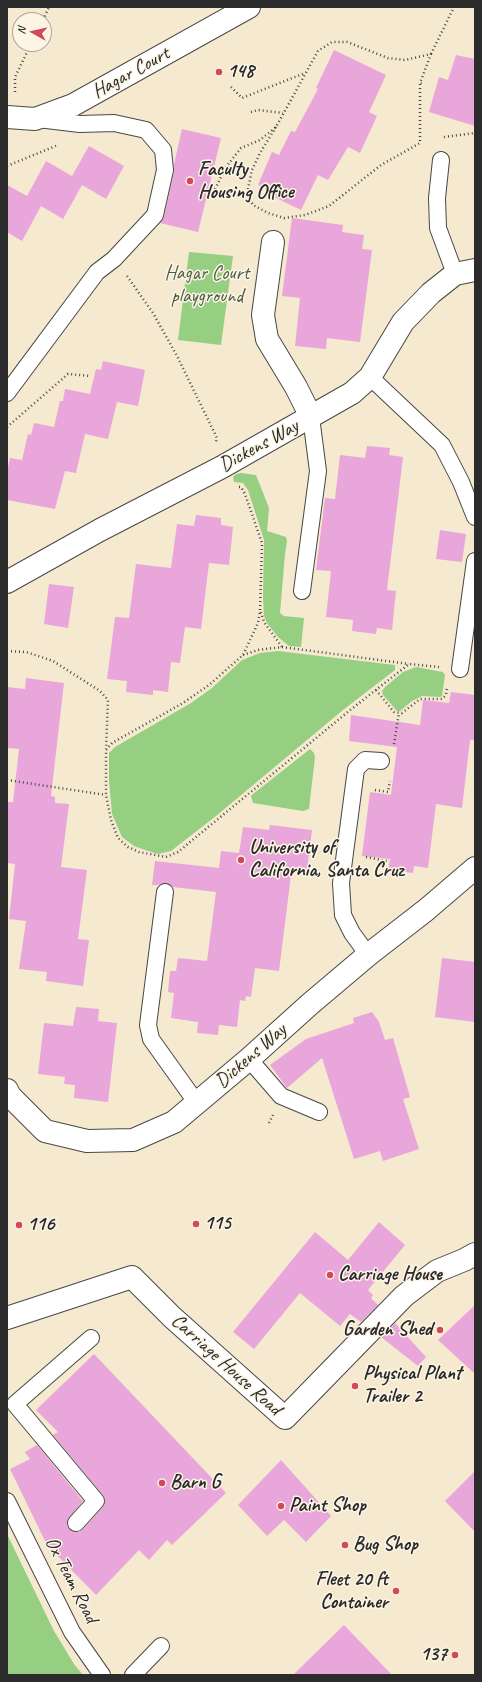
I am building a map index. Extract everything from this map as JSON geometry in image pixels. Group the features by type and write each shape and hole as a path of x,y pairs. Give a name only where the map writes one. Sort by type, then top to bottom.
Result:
{"street":[{"name":"Hagar Court","path":"19,118 73,105 249,7"},
{"path":"273,242 262,315 267,339 296,387 311,417"},
{"name":"Dickens Way","path":"7,582 100,530 222,467 352,393 370,377 403,322 431,293 465,272"},
{"name":"Dickens Way","path":"7,1090 10,1096 45,1131 87,1141 133,1140 174,1122 368,955 426,910 475,868"},
{"name":"Carriage House Road","path":"7,1318 132,1277 172,1317 285,1418 404,1296 437,1271 475,1254"}],"lane":[{"path":"7,393 97,272 114,259 155,216 165,170 163,150 146,130 114,123 80,124 19,118"},
{"path":"441,160 437,198 438,228 465,272"},
{"path":"370,377 442,445 461,482 475,517"},
{"path":"302,591 318,471 311,417"},
{"path":"455,669 475,560"},
{"path":"368,955 352,933 343,915 341,883 356,769 365,760 381,761"},
{"path":"165,892 148,1025 151,1039 196,1102"},
{"path":"249,1059 281,1096 319,1112"},
{"path":"76,1523 96,1501 15,1404 91,1338"},
{"name":"Ox Team Road","path":"7,1502 72,1632 102,1675"},
{"path":"133,1675 161,1646"}],"path":[{"path":"431,54 405,60 388,58 347,42 332,42 318,51 260,153 252,170 247,194 253,205 268,213 284,218 305,215 329,206 381,165 420,143 420,83 431,54 454,7"},
{"path":"19,118 15,77 28,52"},
{"path":"231,87 242,98 305,74"},
{"path":"420,83 424,85"},
{"path":"252,112 258,110 283,113"},
{"path":"215,189 226,166 241,148 260,140 276,126"},
{"path":"7,166 64,143"},
{"path":"114,259 153,313 177,356 217,438 214,452 227,480 232,486 241,487 262,543 260,611 258,623 243,655"},
{"path":"7,427 68,374 91,376"},
{"path":"260,611 264,622 282,647"},
{"path":"106,750 112,743 183,703 209,685 243,655 258,650 282,647 455,669 446,695 442,699 420,699 402,713 394,712 376,690"},
{"path":"7,651 26,652 53,661 100,691 108,700 106,795 111,820 118,838 128,847 139,852 166,857 178,852 376,690 410,664"},
{"path":"394,747 399,713"},
{"path":"368,789 388,792 390,777"},
{"path":"7,780 106,795"},
{"path":"362,856 387,861"}],"green space":[{"name":"Hagar Court playground","path":"189,252 233,256 221,345 178,340"},
{"path":"241,473 256,475 269,508 267,531 286,537 287,541 280,613 284,616 304,618 301,647 289,646 278,637 267,623 264,616 264,540 248,490 243,483 234,482 233,477 236,474"},
{"path":"278,651 395,665 395,670 343,710 216,816 171,851 158,854 134,846 122,837 112,814 109,780 109,753 115,747 191,703 212,688 242,660 260,653"},
{"path":"416,667 443,672 445,675 442,696 422,696 412,701 400,711 397,711 383,695 382,691 403,672"},
{"path":"310,749 314,753 315,757 309,809 303,811 253,803 251,796 253,794"},
{"path":"7,1534 54,1631 74,1664 83,1675 7,1675"}],"building":[{"path":"334,50 386,75 369,112 377,116 360,153 348,147 328,180 318,175 301,210 270,195 272,192 258,185 272,152 279,155 291,131 295,132 318,89 316,88"},
{"path":"456,55 475,59 475,126 429,112 439,77 448,80"},
{"name":"Faculty Housing Office","path":"182,129 221,138 198,232 160,223 164,217"},
{"path":"89,146 124,166 106,199 82,185 63,219 41,206 22,241 7,232 7,185 27,196 46,161 72,176"},
{"path":"292,218 343,225 342,232 364,235 362,249 372,250 360,342 327,338 326,349 295,346 300,298 282,296"},
{"path":"103,361 145,370 138,406 117,402 108,439 85,434 76,473 65,471 55,509 7,500 7,473 10,458 22,460 28,434 31,435 34,423 54,427 60,401 63,401 65,389 90,394 96,369 101,370"},
{"path":"367,446 390,448 389,455 403,457 387,590 396,591 392,630 377,628 376,634 352,631 353,620 326,617 331,571 316,570 325,498 335,499 340,455 365,458"},
{"path":"196,515 221,518 221,525 233,527 229,565 209,563 201,629 185,627 180,663 171,662 168,692 153,690 153,695 126,692 127,681 107,679 115,617 129,618 136,564 171,568 177,524 194,526"},
{"path":"440,530 466,534 462,562 436,559"},
{"path":"49,584 74,587 68,628 44,624"},
{"path":"26,678 64,683 51,796 55,797 55,803 69,804 61,867 87,870 78,939 89,940 83,986 46,981 47,972 19,969 26,921 9,919 15,864 7,863 7,802 13,802 19,749 7,748 7,687 25,689"},
{"path":"451,692 475,695 475,740 470,740 462,808 436,804 428,868 414,866 413,873 388,870 390,859 362,856 370,792 391,795 397,747 349,741 351,715 420,725 423,700 449,703"},
{"path":"270,825 312,830 307,870 292,867 279,971 255,968 251,997 246,996 245,1001 240,1000 237,1027 219,1025 218,1035 197,1033 198,1022 171,1018 174,993 168,992 170,971 176,971 178,958 207,961 216,892 173,887 166,883 152,885 155,861 219,868 221,851 239,853 243,827 269,830"},
{"path":"442,958 475,962 475,1022 435,1017"},
{"path":"76,1007 99,1009 98,1021 117,1023 108,1102 74,1098 75,1085 64,1084 65,1077 38,1074 44,1023 73,1026"},
{"path":"372,1012 379,1022 385,1040 393,1038 410,1097 403,1099 419,1149 383,1161 380,1151 354,1159 322,1058 287,1088 270,1065 306,1039 354,1023 353,1018"},
{"name":"Carriage House","path":"379,1222 405,1245 368,1290 373,1295 371,1298 378,1305 361,1322 350,1314 340,1326 300,1293 254,1349 233,1332 315,1232 348,1260"},
{"path":"475,1305 475,1374 438,1340"},
{"path":"395,1323 426,1357 418,1366 381,1337"},
{"name":"Barn G","path":"94,1354 226,1493 172,1545 167,1540 149,1560 139,1550 96,1595 47,1545 10,1469 30,1459 25,1452 37,1445 83,1501 67,1521 67,1526 74,1532 79,1532 83,1529 103,1507 105,1499 103,1495 53,1435 58,1432 36,1410"},
{"path":"281,1460 331,1516 306,1542 284,1520 267,1536 238,1505"},
{"path":"475,1471 475,1532 445,1501"},
{"path":"344,1625 392,1675 293,1675"}],"place":[{"name":"148","path":"219,72"},
{"name":"Faculty Housing Office","path":"190,181"},
{"name":"University of California, Santa Cruz","path":"241,860"},
{"name":"115","path":"196,1224"},
{"name":"116","path":"19,1225"},
{"name":"Carriage House","path":"330,1275"},
{"name":"Garden Shed","path":"440,1330"},
{"name":"Physical Plant Trailer 2","path":"355,1386"},
{"name":"Barn G","path":"162,1483"},
{"name":"Paint Shop","path":"281,1506"},
{"name":"Bug Shop","path":"345,1545"},
{"name":"Fleet 20 ft Container","path":"396,1591"},
{"name":"137","path":"455,1655"}]}
